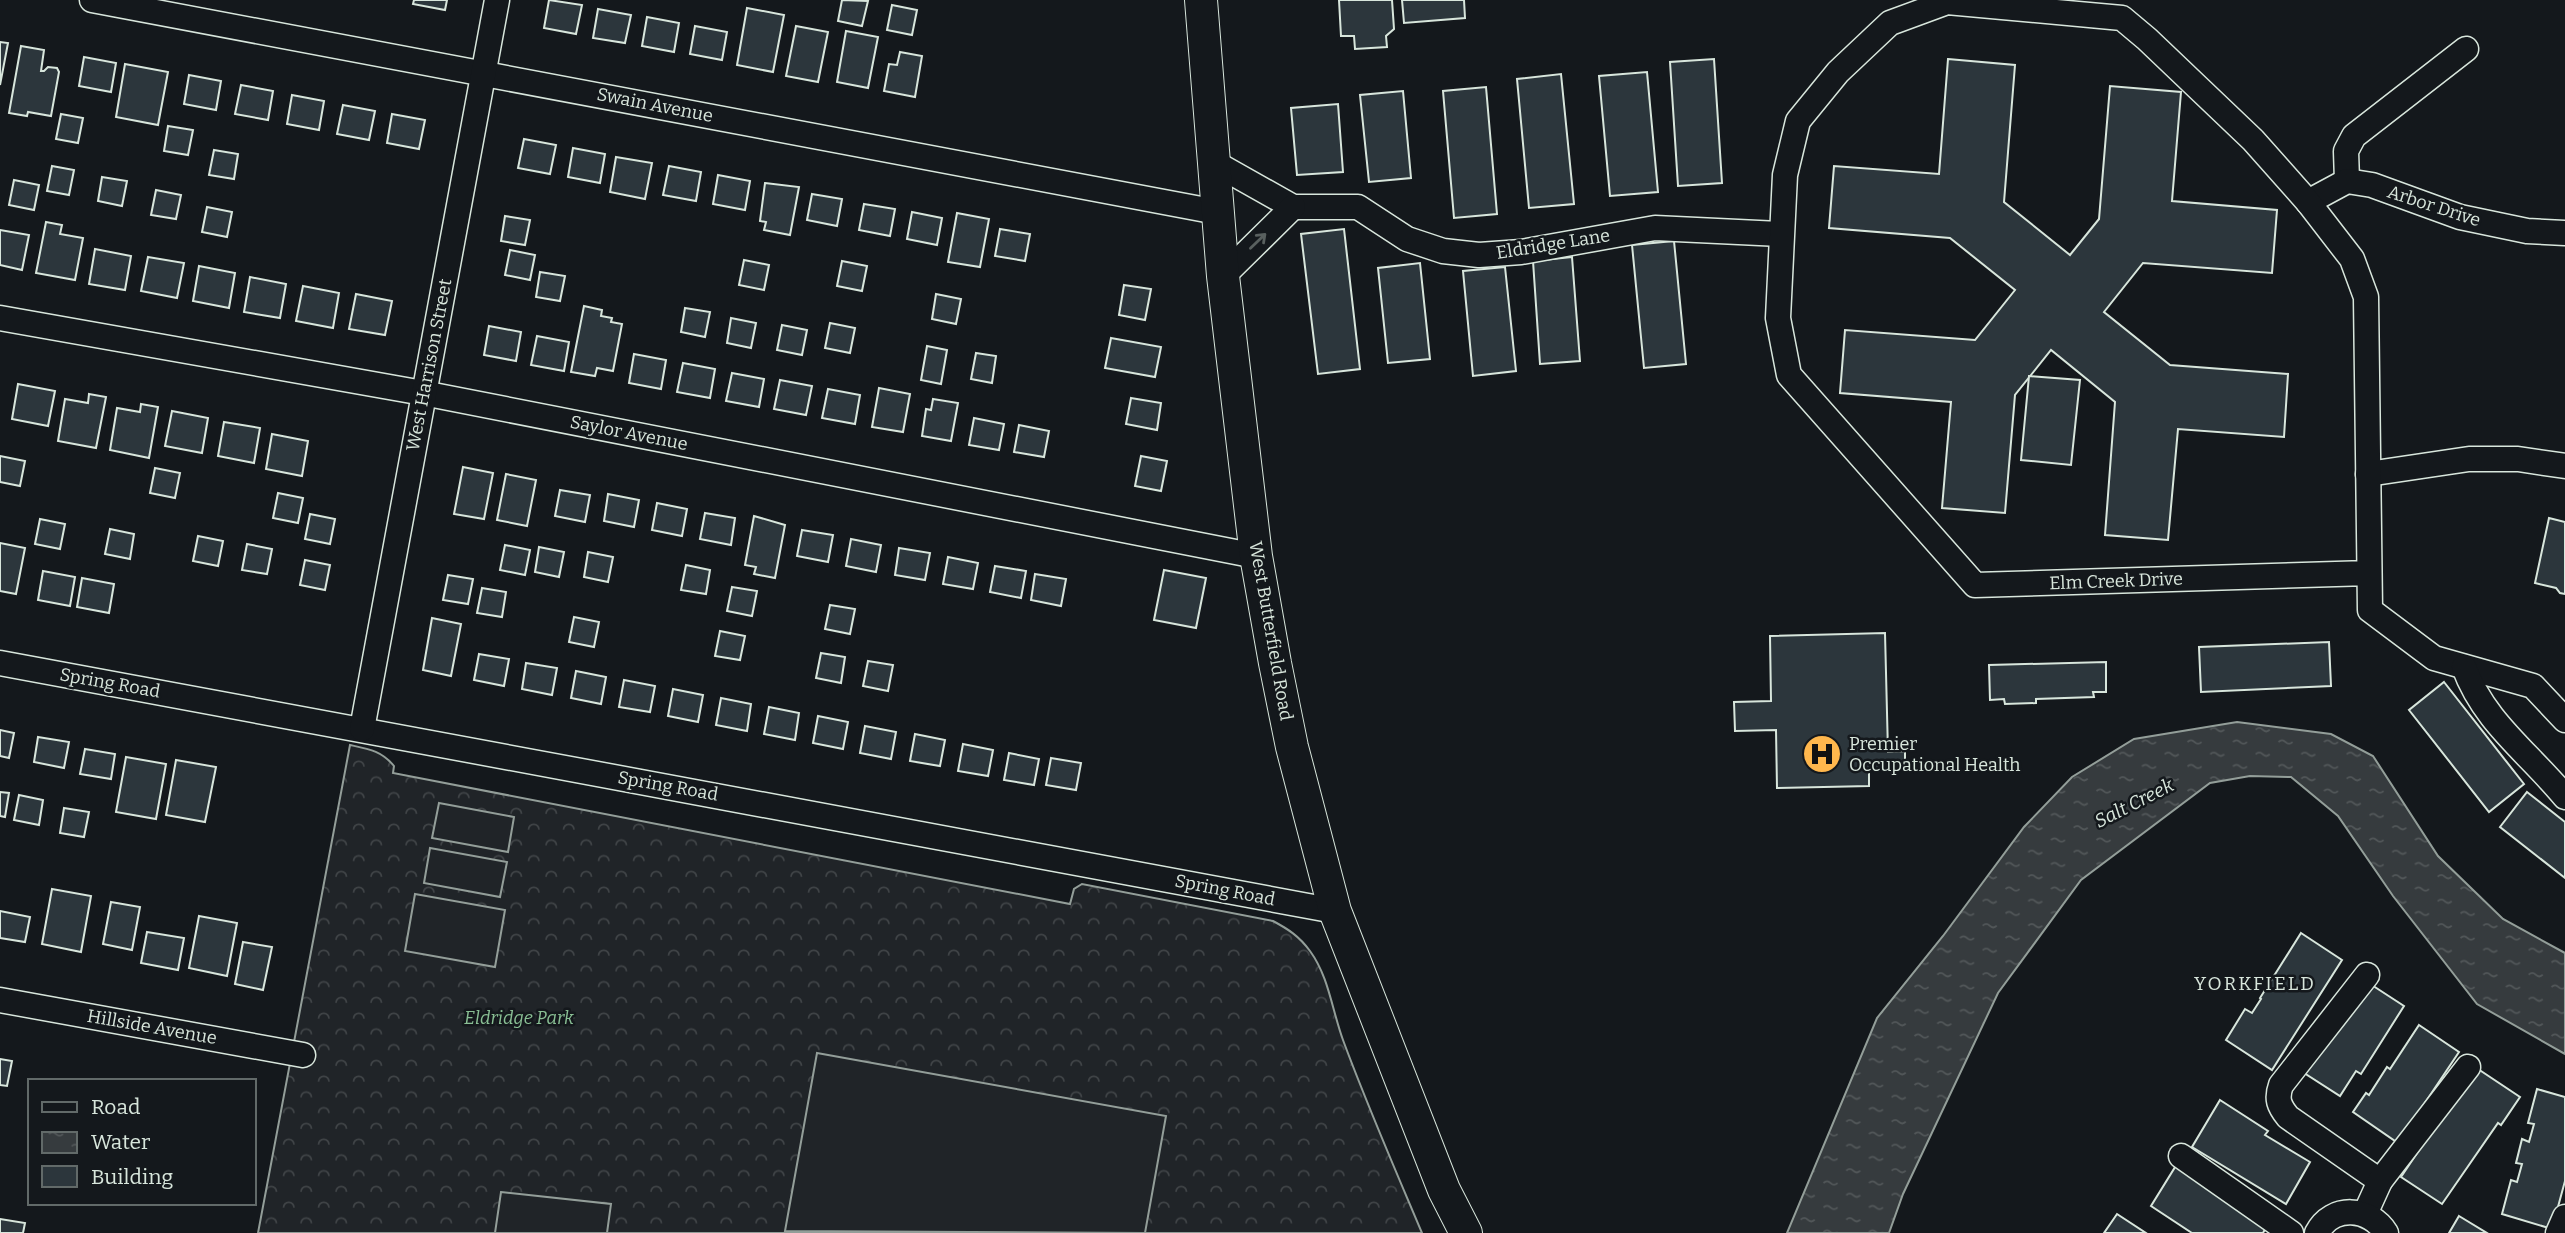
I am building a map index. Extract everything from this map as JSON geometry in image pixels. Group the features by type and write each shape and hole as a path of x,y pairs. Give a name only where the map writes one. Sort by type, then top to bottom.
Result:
{"main road":[{"name":"West Butterfield Road","path":"1201,0 1223,276 1256,556 1292,747 1335,911 1444,1190 1466,1233"}],"street":[{"name":"Swain Avenue","path":"92,0 1217,212"},
{"name":"West Harrison Street","path":"362,729 497,0"},
{"name":"Elm Creek Drive","path":"1947,2 2050,6 2122,18 2253,140 2308,202 2352,259 2366,297 2369,573 1975,585 1789,375 1778,318 1785,175 1798,121 1838,72 1891,23 1947,2"},
{"path":"2308,202 2347,181 2346,151 2354,136 2466,49"},
{"name":"Eldridge Lane","path":"1213,162 1293,207 1358,207 1408,239 1443,251 1479,255 1521,252 1655,228 1781,234"},
{"name":"Arbor Drive","path":"2347,181 2371,186 2460,217 2527,231 2565,233"},
{"path":"1223,276 1293,207"},
{"name":"Saylor Avenue","path":"0,318 423,393 1256,556"},
{"path":"2368,474 2469,459 2518,460 2565,466"},
{"path":"2369,573 2370,610 2434,659 2533,686 2565,720"},
{"name":"Spring Road","path":"0,663 1335,911"},
{"path":"2464,667 2487,714 2544,771 2565,797"},
{"path":"2367,975 2281,1085 2277,1094 2279,1106 2288,1117 2380,1181"},
{"name":"Hillside Avenue","path":"0,1000 303,1055"},
{"path":"2365,1214 2380,1181 2468,1067"},
{"path":"2181,1156 2291,1233"},
{"path":"2317,1233 2327,1220 2345,1212 2365,1214 2375,1220 2386,1233"},
{"path":"2558,1233 2565,1217"}],"green space":[{"name":"Eldridge Park","path":"350,745 369,749 385,757 394,766 393,773 1070,904 1074,889 1082,884 1273,921 1302,941 1322,972 1352,1064 1422,1233 258,1233"},
{"path":"439,803 514,817 508,852 432,838"},
{"path":"430,848 507,862 500,897 424,883"},
{"path":"415,894 505,910 495,967 405,951"},
{"path":"817,1053 1166,1116 1145,1233 785,1231"},
{"path":"501,1192 611,1204 607,1233 495,1233"}],"water":[{"name":"Salt Creek","path":"2237,722 2331,734 2373,756 2438,856 2503,919 2565,953 2565,1054 2477,1004 2393,896 2338,816 2291,777 2250,776 2210,783 2081,880 1998,993 1903,1194 1889,1233 1787,1233 1877,1018 1943,936 2024,827 2072,777 2134,739"}],"building":[{"path":"414,0 447,0 445,10 413,4"},
{"path":"549,0 582,5 576,34 544,28"},
{"path":"842,0 868,1 862,26 838,21"},
{"path":"1339,0 1392,0 1394,29 1386,36 1387,47 1355,49 1354,36 1341,36"},
{"path":"1402,0 1464,0 1465,18 1404,23"},
{"path":"892,5 917,10 912,35 887,30"},
{"path":"747,8 784,15 773,72 737,65"},
{"path":"598,9 631,15 625,43 593,38"},
{"path":"647,17 679,23 674,52 642,46"},
{"path":"695,26 727,32 722,60 690,54"},
{"path":"796,26 828,32 818,82 786,76"},
{"path":"846,31 878,37 868,88 837,82"},
{"path":"0,42 8,43 0,85"},
{"path":"21,46 44,50 41,71 48,67 57,68 59,72 51,116 28,112 27,116 9,113"},
{"path":"900,52 922,56 915,97 884,91 889,64 897,65"},
{"path":"84,57 116,63 111,92 79,86"},
{"path":"1714,59 1722,183 1678,186 1670,62"},
{"path":"1948,59 2015,65 2004,202 2070,255 2099,219 2110,86 2181,92 2172,201 2277,210 2272,273 2143,263 2104,312 2170,365 2288,374 2284,437 2178,429 2168,540 2105,535 2115,402 2051,350 2015,395 2005,513 1942,508 1951,402 1840,393 1845,330 1975,340 2015,290 1950,238 1829,228 1834,166 1939,174"},
{"path":"125,64 168,72 158,125 116,117"},
{"path":"1647,72 1658,192 1610,196 1599,76"},
{"path":"1561,74 1574,204 1529,208 1517,79"},
{"path":"189,75 221,81 216,110 184,104"},
{"path":"241,85 273,91 268,120 235,114"},
{"path":"1486,87 1497,214 1454,218 1443,91"},
{"path":"1403,91 1411,178 1369,182 1360,95"},
{"path":"292,95 324,101 319,130 287,124"},
{"path":"1338,104 1343,172 1297,175 1291,108"},
{"path":"343,105 375,111 369,140 337,134"},
{"path":"61,114 83,118 78,143 56,139"},
{"path":"392,114 425,120 419,149 387,143"},
{"path":"168,126 193,130 188,155 164,151"},
{"path":"524,139 556,145 550,174 518,168"},
{"path":"573,148 605,154 600,183 568,177"},
{"path":"214,150 238,154 234,179 209,175"},
{"path":"616,157 652,163 645,199 610,192"},
{"path":"52,166 74,170 69,195 47,191"},
{"path":"669,166 701,172 696,201 663,195"},
{"path":"718,175 750,181 745,210 713,204"},
{"path":"102,177 127,181 122,206 98,201"},
{"path":"14,180 39,185 34,210 9,205"},
{"path":"765,183 799,187 790,235 764,230 766,222 760,221"},
{"path":"156,190 181,195 176,219 151,215"},
{"path":"812,194 842,199 837,226 807,220"},
{"path":"864,204 895,209 890,236 859,230"},
{"path":"207,207 232,212 227,237 202,232"},
{"path":"912,212 942,218 937,245 907,239"},
{"path":"957,213 989,219 980,267 948,262"},
{"path":"505,216 530,220 525,245 501,241"},
{"path":"46,222 62,225 60,234 83,238 75,280 36,273"},
{"path":"1000,229 1030,234 1025,261 995,256"},
{"path":"1344,229 1360,369 1318,374 1301,234"},
{"path":"0,230 29,235 22,270 0,265"},
{"path":"1674,241 1686,364 1644,368 1632,245"},
{"path":"95,249 131,256 125,290 89,284"},
{"path":"510,250 535,255 530,280 505,275"},
{"path":"148,257 184,263 177,298 141,291"},
{"path":"1572,257 1580,361 1540,364 1533,261"},
{"path":"744,260 769,265 764,290 739,285"},
{"path":"842,261 867,266 862,291 837,286"},
{"path":"1420,263 1430,359 1388,363 1378,268"},
{"path":"199,266 235,273 229,308 193,301"},
{"path":"1505,267 1516,371 1473,376 1463,271"},
{"path":"540,272 565,276 560,301 536,297"},
{"path":"250,277 286,284 280,318 244,312"},
{"path":"1124,285 1151,289 1145,320 1119,315"},
{"path":"303,286 339,293 333,328 296,321"},
{"path":"356,294 392,301 385,335 349,329"},
{"path":"936,294 961,299 956,324 932,319"},
{"path":"584,306 602,310 601,316 622,324 613,371 597,368 595,376 571,372"},
{"path":"685,308 710,312 705,337 681,332"},
{"path":"731,318 756,323 751,348 727,343"},
{"path":"830,323 855,328 850,353 825,348"},
{"path":"782,325 807,330 802,355 777,350"},
{"path":"489,326 521,332 516,361 484,355"},
{"path":"537,336 569,342 564,371 531,365"},
{"path":"1111,338 1161,347 1155,377 1105,368"},
{"path":"927,346 947,350 941,384 921,380"},
{"path":"976,353 996,356 992,383 971,379"},
{"path":"634,354 666,360 661,389 629,383"},
{"path":"683,363 715,369 710,398 677,392"},
{"path":"732,373 764,379 759,407 726,401"},
{"path":"2029,376 2080,380 2071,465 2021,460"},
{"path":"780,380 812,386 806,415 774,409"},
{"path":"18,384 55,391 48,426 12,419"},
{"path":"879,388 910,394 903,432 872,427"},
{"path":"828,389 860,395 855,424 822,418"},
{"path":"89,394 106,397 96,448 58,441 65,399 88,403"},
{"path":"1131,398 1161,403 1157,430 1126,424"},
{"path":"933,399 958,403 951,441 922,436 926,409 931,410"},
{"path":"141,404 158,407 149,458 110,450 117,408 140,412"},
{"path":"172,411 208,418 202,453 165,446"},
{"path":"974,418 1004,424 999,450 969,445"},
{"path":"224,422 260,428 254,463 218,456"},
{"path":"1019,425 1049,431 1044,457 1014,452"},
{"path":"272,434 308,441 302,476 266,469"},
{"path":"0,456 25,461 20,486 0,482"},
{"path":"1141,456 1167,461 1161,491 1135,486"},
{"path":"463,467 493,473 484,519 454,514"},
{"path":"155,468 180,473 175,498 150,493"},
{"path":"506,474 536,480 527,526 497,520"},
{"path":"560,490 590,495 585,522 555,516"},
{"path":"278,493 303,498 298,523 273,518"},
{"path":"608,494 639,500 634,527 604,521"},
{"path":"657,503 687,509 682,536 652,530"},
{"path":"705,513 735,518 731,545 700,539"},
{"path":"310,514 335,519 330,544 305,539"},
{"path":"754,516 785,525 775,578 754,574 756,567 745,565"},
{"path":"2549,518 2565,522 2565,594 2556,588 2535,583"},
{"path":"40,519 65,524 60,549 35,544"},
{"path":"110,529 134,534 130,559 105,554"},
{"path":"802,530 833,535 828,562 797,556"},
{"path":"198,536 223,541 218,566 193,561"},
{"path":"851,539 881,545 876,572 846,566"},
{"path":"0,543 25,548 16,594 0,591"},
{"path":"247,544 272,549 267,574 242,570"},
{"path":"505,545 530,550 525,575 500,570"},
{"path":"539,547 564,552 559,577 535,572"},
{"path":"899,548 930,553 925,580 895,575"},
{"path":"588,552 613,557 608,582 584,577"},
{"path":"948,557 978,563 973,589 943,584"},
{"path":"305,560 330,565 325,590 300,585"},
{"path":"686,565 710,570 706,594 681,590"},
{"path":"995,566 1026,571 1021,598 990,592"},
{"path":"1164,570 1206,578 1196,628 1154,620"},
{"path":"43,571 75,577 70,606 38,600"},
{"path":"1035,574 1066,579 1061,606 1031,600"},
{"path":"448,575 473,579 468,604 443,600"},
{"path":"82,578 114,584 109,613 77,607"},
{"path":"732,587 757,591 752,616 727,611"},
{"path":"482,588 506,592 502,617 477,613"},
{"path":"830,605 855,609 850,634 825,629"},
{"path":"574,617 599,622 594,647 569,642"},
{"path":"432,618 461,624 451,676 423,670"},
{"path":"720,631 745,636 740,660 715,656"},
{"path":"1885,633 1888,752 1905,751 1905,769 1869,770 1869,786 1777,788 1776,730 1735,731 1734,702 1771,701 1770,636"},
{"path":"2329,642 2331,686 2201,692 2199,647"},
{"path":"821,653 845,657 841,683 816,678"},
{"path":"479,654 509,659 504,686 474,680"},
{"path":"868,661 893,665 888,691 863,686"},
{"path":"2106,662 2106,692 2093,692 2094,697 2036,699 2036,703 2005,704 2004,699 1990,700 1989,665"},
{"path":"526,663 557,668 552,695 522,689"},
{"path":"576,671 606,677 601,704 571,698"},
{"path":"624,680 655,686 650,712 619,707"},
{"path":"2444,682 2524,784 2489,812 2409,710"},
{"path":"673,689 703,695 698,722 668,716"},
{"path":"721,698 751,704 747,731 716,725"},
{"path":"769,707 799,713 795,740 764,734"},
{"path":"818,716 848,722 843,749 813,743"},
{"path":"865,726 896,732 891,759 860,753"},
{"path":"0,730 14,733 9,758 0,756"},
{"path":"915,734 945,740 940,766 910,761"},
{"path":"38,737 69,742 64,768 34,762"},
{"path":"963,744 993,750 988,776 958,771"},
{"path":"85,749 115,754 111,779 80,774"},
{"path":"1009,753 1039,759 1034,785 1004,780"},
{"path":"126,757 166,764 156,819 116,812"},
{"path":"1051,758 1081,763 1076,790 1046,785"},
{"path":"176,760 216,767 205,822 166,815"},
{"path":"0,792 9,793 5,817 0,816"},
{"path":"2527,792 2565,822 2565,878 2500,827"},
{"path":"19,795 43,800 39,825 14,820"},
{"path":"64,808 89,812 84,837 60,833"},
{"path":"52,889 91,896 81,952 42,944"},
{"path":"111,902 140,907 132,950 103,944"},
{"path":"0,911 30,917 25,942 0,938"},
{"path":"199,916 237,923 227,976 189,968"},
{"path":"147,932 184,938 178,970 141,963"},
{"path":"2301,933 2342,960 2272,1070 2226,1040 2245,1009 2252,1013"},
{"path":"243,942 272,947 263,990 235,984"},
{"path":"2361,978 2404,1006 2361,1074 2356,1071 2340,1096 2301,1071"},
{"path":"2419,1025 2459,1052 2398,1143 2353,1112 2366,1093 2369,1095 2387,1067 2390,1069"},
{"path":"0,1059 12,1061 7,1086 0,1085"},
{"path":"2475,1067 2520,1097 2501,1125 2498,1123 2442,1204 2401,1177"},
{"path":"2537,1089 2565,1097 2565,1181 2552,1229 2502,1214 2511,1180 2517,1182 2522,1164 2516,1163 2522,1139 2529,1142 2534,1124 2528,1123"},
{"path":"2220,1100 2268,1131 2265,1135 2310,1162 2286,1204 2192,1147"},
{"path":"2177,1164 2269,1222 2263,1233 2192,1233 2151,1206"},
{"path":"2117,1214 2146,1233 2104,1233"},
{"path":"2459,1216 2487,1233 2449,1233"},
{"path":"0,1219 25,1223 23,1233 0,1233"}],"place":[{"name":"Premier Occupational Health","path":"1822,754"}],"district":[{"name":"YORKFIELD","path":"2255,983"}]}
